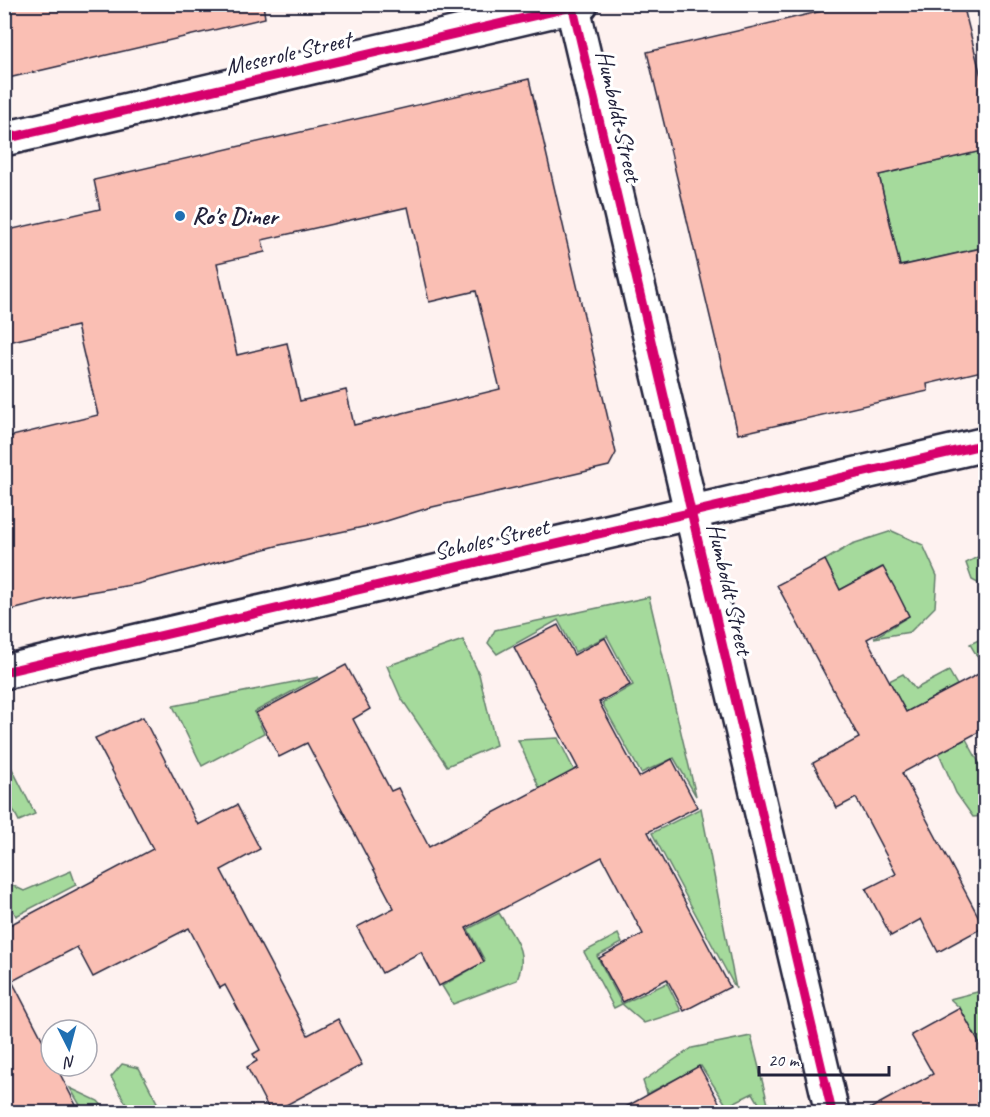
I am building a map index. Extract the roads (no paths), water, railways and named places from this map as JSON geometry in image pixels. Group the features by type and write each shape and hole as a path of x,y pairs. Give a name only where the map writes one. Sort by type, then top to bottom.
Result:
{"street":[{"name":"Meserole Street","path":"4,139 575,5"},
{"name":"Humboldt Street","path":"575,5 832,1113"},
{"name":"Scholes Street","path":"4,672 986,444"}],"place":[{"name":"Ro's Diner","path":"180,216"}]}
